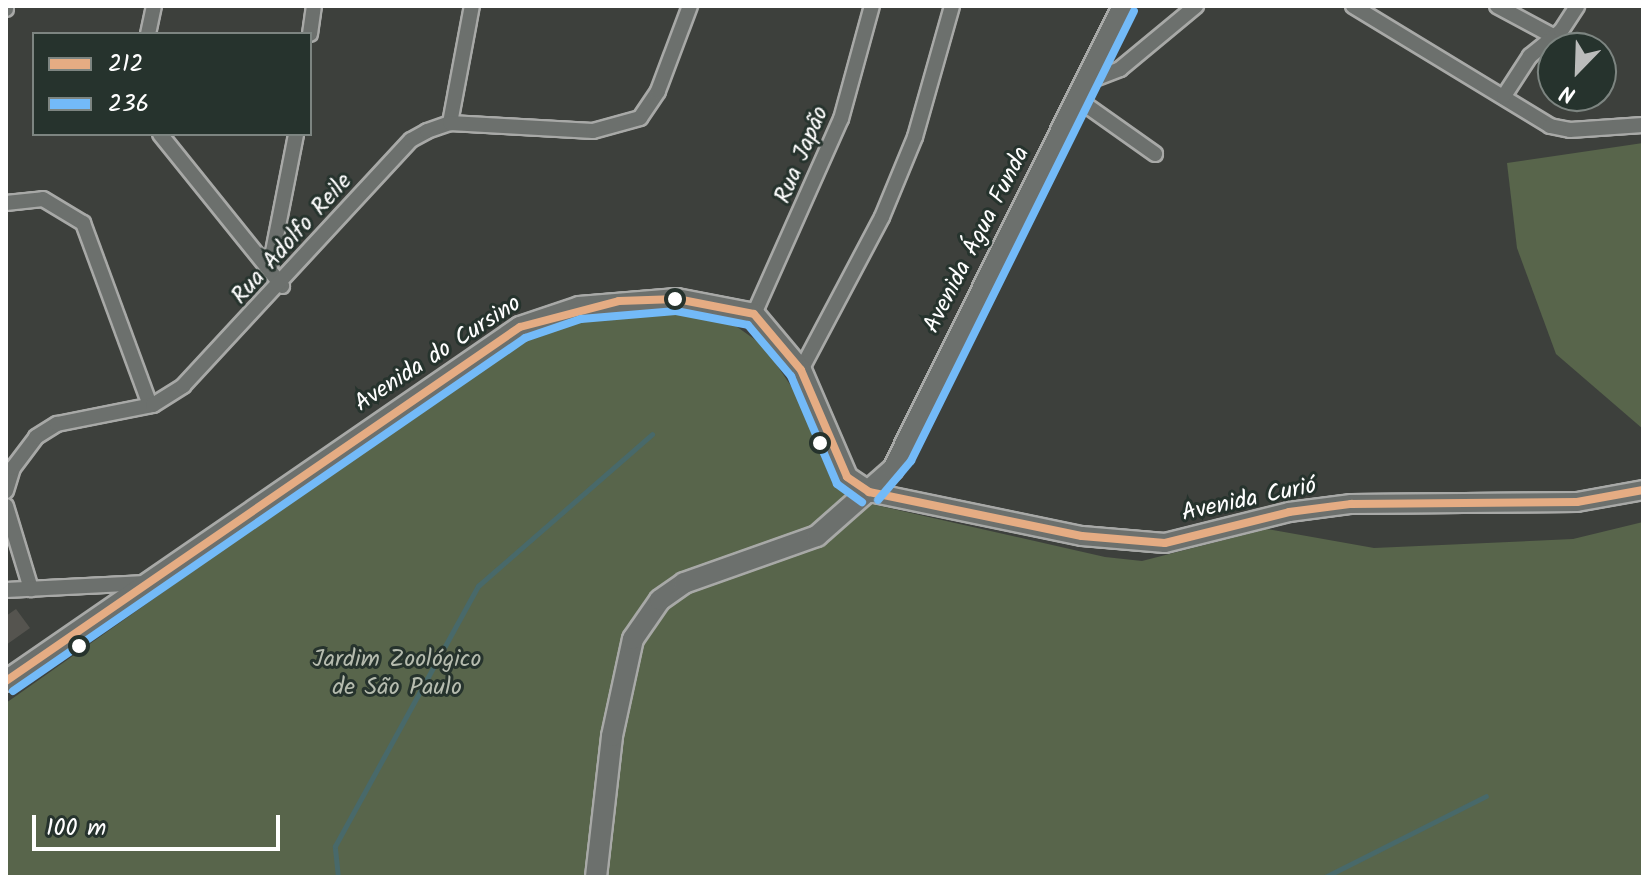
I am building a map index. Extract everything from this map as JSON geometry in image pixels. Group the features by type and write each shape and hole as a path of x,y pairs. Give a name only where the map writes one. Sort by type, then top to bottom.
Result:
{"main road":[{"name":"Avenida Água Funda","path":"596,877 621,681 646,619 684,583 817,536 869,492 900,456 1123,6"},
{"name":"Avenida do Cursino","path":"6,681 532,322 619,301 677,299 754,314"},
{"path":"754,314 801,370 839,464 869,492"}],"street":[{"path":"148,32 154,6"},
{"path":"310,32 314,6"},
{"path":"450,123 472,6"},
{"name":"Rua Adolfo Reile","path":"6,491 13,468 45,431 71,417 150,405 183,386 282,286 411,140 450,123 593,131 630,125 650,107 690,6"},
{"name":"Rua Japão","path":"754,314 841,119 872,6"},
{"path":"801,370 888,204 915,137 952,6"},
{"path":"1155,154 1080,90 1120,69 1196,6"},
{"path":"1353,6 1369,10 1550,126 1570,130 1643,125"},
{"path":"1497,6 1546,32"},
{"path":"1556,32 1577,6"},
{"path":"1504,96 1537,50"},
{"path":"162,136 270,267 282,286"},
{"path":"270,267 296,136"},
{"path":"6,203 43,199 83,223 150,405"},
{"name":"Avenida Curió","path":"869,492 1082,536 1165,543 1289,512 1351,504 1577,502 1643,490"},
{"path":"6,506 31,589"},
{"path":"6,590 146,583"}],"green space":[{"path":"1643,143 1643,429 1556,354 1517,248 1507,163"},
{"name":"Jardim Zoológico de São Paulo","path":"668,312 726,319 764,346 795,392 832,482 849,499 1105,557 1142,561 1267,529 1374,548 1573,539 1643,522 1643,877 6,877 6,703 525,337 604,313"}],"building":[{"path":"16,609 30,628 6,645 6,616"}],"waterway":[{"path":"338,877 335,846 478,586 652,434"},
{"path":"1325,877 1486,796"}],"transit line":[{"name":"236","path":"878,500 911,461 1134,11"},
{"name":"212","path":"6,681 520,327 619,301 677,299 754,314 801,370 847,477 869,492 1082,536 1165,543 1289,512 1351,504 1577,502 1643,490"},
{"name":"236","path":"13,691 525,338 581,319 676,311 748,325 791,376 837,484 862,502"}]}
